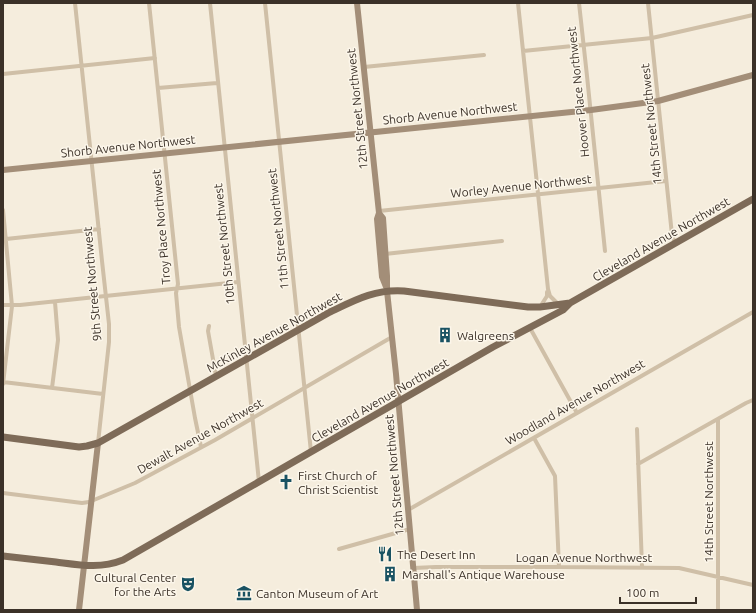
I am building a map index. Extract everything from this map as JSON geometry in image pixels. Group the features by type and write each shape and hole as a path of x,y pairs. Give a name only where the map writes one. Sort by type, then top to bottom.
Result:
{"main road":[{"name":"Cleveland Avenue Northwest","path":"3,556 105,566 123,560 493,347 563,310 570,303 753,199"},
{"name":"McKinley Avenue Northwest","path":"3,437 79,446 90,446 98,443 298,330 352,301 368,295 387,291 404,291 516,306 540,307 570,303"}],"street":[{"name":"9th Street Northwest","path":"75,3 110,334 79,610"},
{"name":"Troy Place Northwest","path":"149,3 178,284 176,293 180,327 200,448"},
{"name":"10th Street Northwest","path":"210,3 259,482"},
{"name":"11th Street Northwest","path":"265,3 311,452"},
{"name":"12th Street Northwest","path":"358,3 379,212 382,218 387,291 417,610"},
{"path":"518,3 548,289 551,298 558,304"},
{"name":"Hoover Place Northwest","path":"579,3 605,251"},
{"name":"14th Street Northwest","path":"648,3 672,235 675,243"},
{"path":"523,51 652,38 753,15"},
{"path":"364,67 484,55"},
{"path":"3,74 155,58"},
{"name":"Shorb Avenue Northwest","path":"3,170 658,102 753,74"},
{"path":"158,88 217,82"},
{"name":"Worley Avenue Northwest","path":"379,212 666,181"},
{"path":"3,210 12,306 3,383 103,394"},
{"name":"12th Street Northwest","path":"379,212 377,218 382,277 387,291"},
{"path":"6,239 99,229"},
{"path":"385,254 502,241"},
{"path":"3,306 106,297 238,282"},
{"path":"540,307 547,296 548,289"},
{"path":"52,388 58,340 55,302"},
{"name":"Woodland Avenue Northwest","path":"408,510 753,312"},
{"path":"208,326 216,376"},
{"path":"530,328 577,413"},
{"name":"Dewalt Avenue Northwest","path":"3,493 82,503 135,483 253,418 392,337"},
{"path":"638,464 753,400"},
{"name":"14th Street Northwest","path":"718,419 718,610"},
{"path":"637,429 642,567"},
{"path":"534,438 555,476 559,567"},
{"path":"339,549 410,529"},
{"name":"Logan Avenue Northwest","path":"413,568 679,568 753,585"}],"place":[{"name":"Walgreens","path":"445,335"},
{"name":"First Church of Christ Scientist","path":"286,482"},
{"name":"The Desert Inn","path":"385,554"},
{"name":"Marshall's Antique Warehouse","path":"390,574"},
{"name":"Cultural Center for the Arts","path":"188,584"},
{"name":"Canton Museum of Art","path":"244,593"}]}
